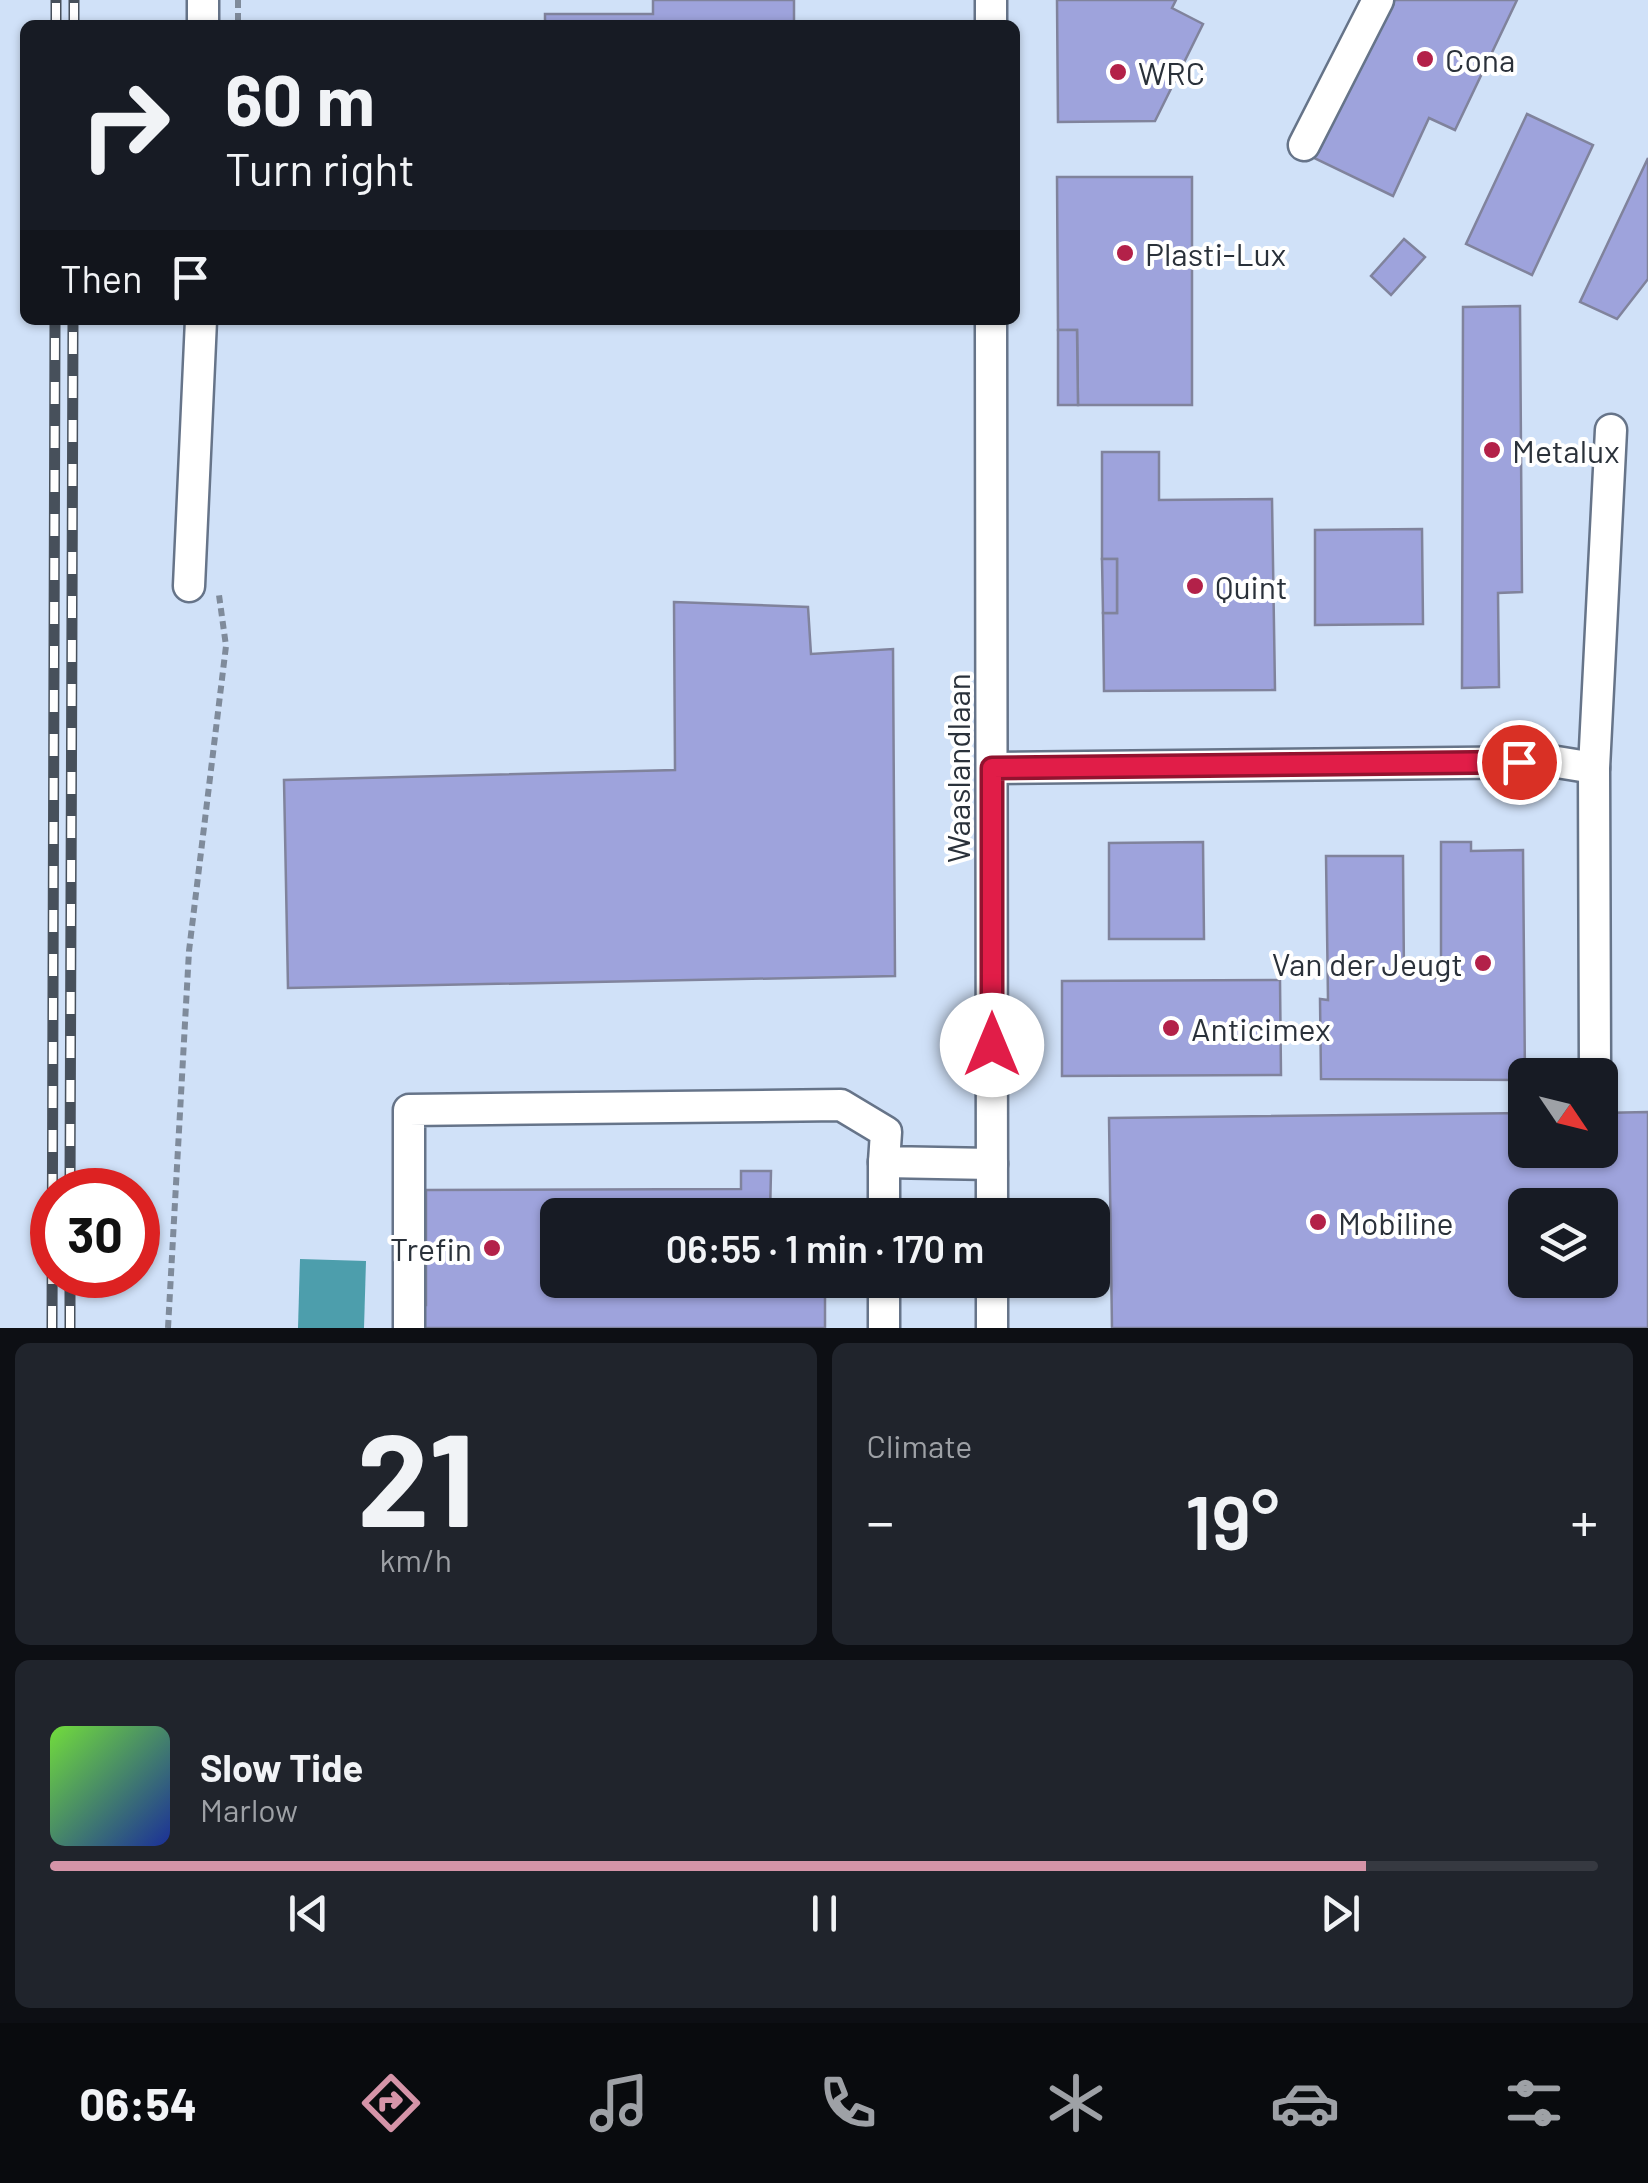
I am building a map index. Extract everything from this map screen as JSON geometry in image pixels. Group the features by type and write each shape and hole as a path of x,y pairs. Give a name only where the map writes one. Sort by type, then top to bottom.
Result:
{"street":[{"path":"1304,145 1378,0"},
{"path":"201,325 203,584"},
{"name":"Waaslandlaan","path":"991,325 992,1198"},
{"path":"1595,1058 1594,768 1612,430"},
{"path":"992,768 1556,762 1594,768"},
{"path":"410,1328 409,1110 841,1105 886,1132 884,1198"},
{"path":"884,1162 992,1164"},
{"path":"884,1298 884,1328"},
{"path":"992,1298 992,1328"}],"path":[{"path":"168,1328 189,951 226,646 203,584"}],"water":[{"path":"300,1259 366,1261 364,1328 298,1328"}],"building":[{"path":"653,0 794,0 794,20 545,20 545,14 653,14"},
{"name":"WRC","path":"1057,0 1176,0 1172,8 1203,24 1155,121 1058,122"},
{"name":"Cona","path":"1389,0 1517,0 1455,130 1429,118 1393,196 1314,158"},
{"path":"1527,114 1593,145 1532,275 1466,244"},
{"path":"1648,158 1648,279 1617,319 1580,302"},
{"name":"Plasti-Lux","path":"1057,177 1192,177 1192,405 1078,405 1077,330 1058,330"},
{"path":"1404,239 1425,257 1391,295 1371,276"},
{"name":"Metalux","path":"1520,306 1522,592 1498,593 1499,687 1462,688 1463,307"},
{"path":"1058,330 1077,330 1078,405 1058,405"},
{"name":"Quint","path":"1102,452 1159,452 1159,500 1272,499 1275,690 1104,691 1103,613 1117,613 1117,559 1102,559"},
{"path":"1422,529 1423,624 1315,625 1315,530"},
{"path":"1102,559 1117,559 1117,613 1103,613"},
{"path":"674,602 808,607 811,654 893,649 895,976 288,988 284,780 675,770"},
{"path":"1203,842 1204,939 1109,939 1109,843"},
{"name":"Van der Jeugt","path":"1441,842 1471,842 1471,851 1523,850 1525,1058 1508,1058 1508,1080 1321,1079 1320,999 1328,1000 1326,856 1403,856 1404,978 1410,978 1409,960 1428,959 1428,978 1455,978 1455,966 1441,966"},
{"name":"Anticimex","path":"1280,980 1281,1075 1062,1076 1062,981"},
{"name":"Mobiline","path":"1648,1112 1648,1328 1112,1328 1109,1118 1508,1113 1508,1168 1618,1168 1618,1113"},
{"name":"Trefin","path":"741,1171 771,1171 770,1198 540,1198 540,1298 825,1298 825,1328 411,1328 411,1305 426,1305 426,1190 741,1189"}],"railway":[{"path":"56,0 56,20"},
{"path":"74,0 74,20"},
{"path":"52,1328 55,325"},
{"path":"70,1168 73,325"},
{"path":"70,1298 70,1328"}],"place":[{"name":"Cona","path":"1425,59"},
{"name":"WRC","path":"1118,72"},
{"name":"Plasti-Lux","path":"1125,253"},
{"name":"Metalux","path":"1492,450"},
{"name":"Quint","path":"1195,586"},
{"name":"Van der Jeugt","path":"1483,963"},
{"name":"Anticimex","path":"1171,1028"},
{"name":"Mobiline","path":"1318,1222"},
{"name":"Trefin","path":"492,1248"}],"route":[{"path":"992,1045 992,768 1519,762"}]}
